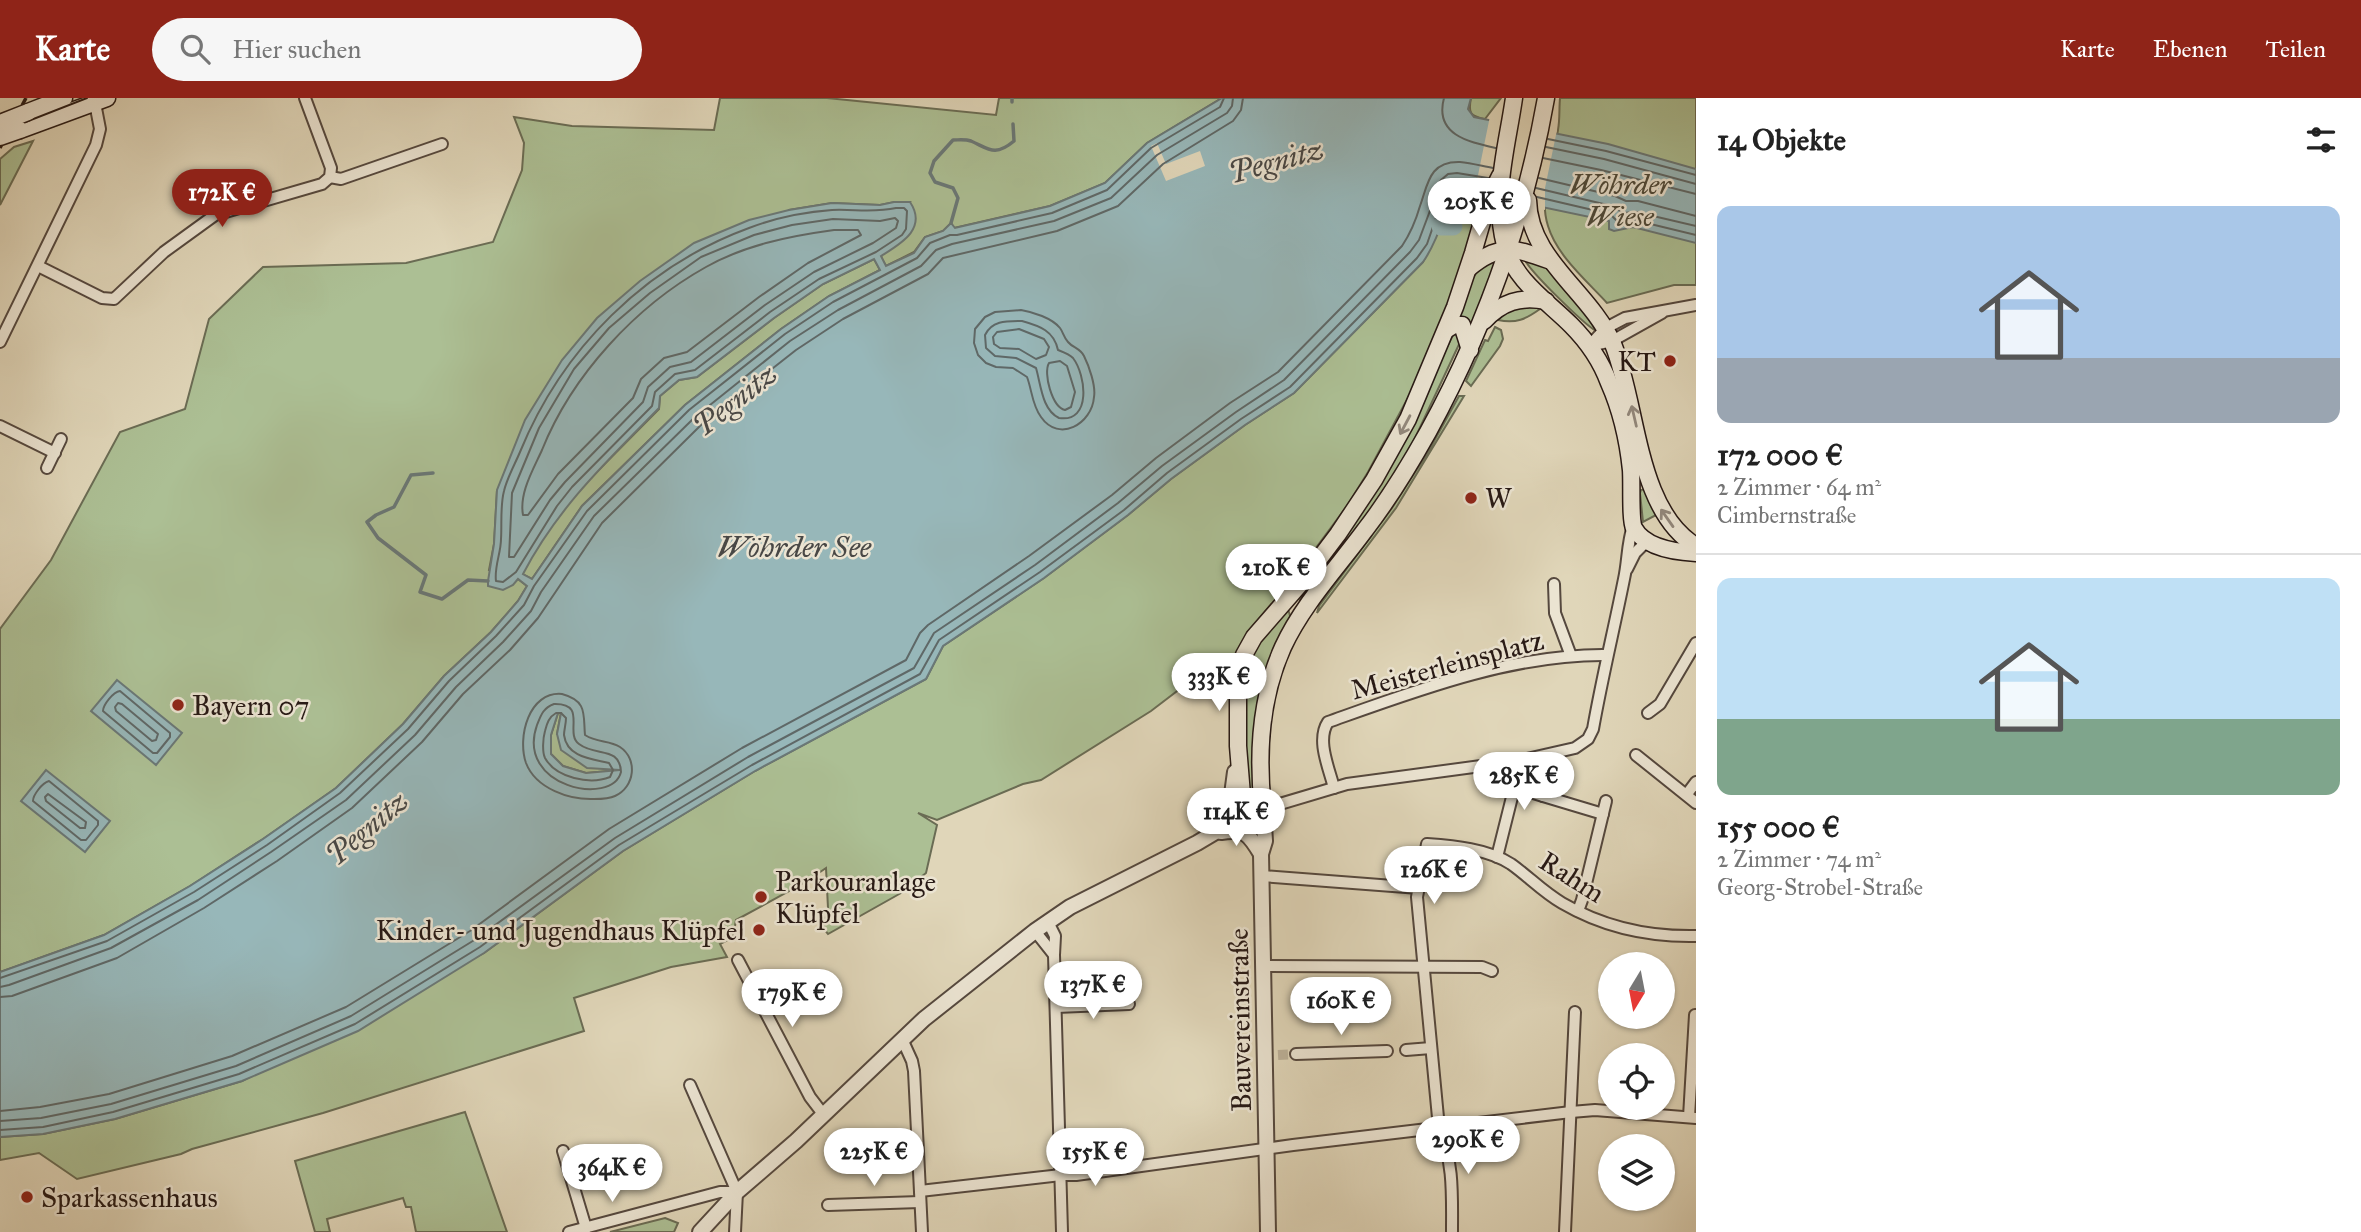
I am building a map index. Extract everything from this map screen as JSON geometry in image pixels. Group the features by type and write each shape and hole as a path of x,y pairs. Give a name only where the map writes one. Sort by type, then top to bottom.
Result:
{"main road":[{"path":"0,123 65,98"},
{"path":"1514,98 1494,199 1419,396 1385,461 1338,534 1301,583 1254,637 1244,655 1238,680 1238,746 1242,795 1250,805 1263,808 1260,760 1265,705 1282,649 1300,617 1398,483 1470,350 1525,206 1546,98"},
{"path":"0,137 99,100"},
{"path":"1494,199 1508,251 1520,276 1589,346 1604,370 1627,444 1633,526 1647,541 1666,548 1696,553"},
{"path":"1525,206 1534,233 1551,261 1587,301 1609,335 1628,392 1650,482 1665,516 1678,532 1696,546"},
{"path":"1469,268 1489,253 1508,251 1551,261"},
{"path":"1482,322 1509,302 1528,299 1546,302"},
{"path":"1446,330 1454,325 1462,325 1470,350"},
{"path":"1632,485 1650,482"},
{"path":"1300,617 1294,606 1301,583"}],"street":[{"path":"38,266 102,298 114,299 164,252 215,215 323,184 330,177 331,168 305,98"},
{"path":"0,342 99,135 99,100"},
{"path":"330,177 341,179 442,144"},
{"path":"1589,346 1664,311 1696,305"},
{"path":"0,426 54,453"},
{"path":"47,468 61,439"},
{"path":"700,1232 737,1192 796,1141 924,1019 1035,931 1070,908 1263,808 1334,788 1518,761 1574,748 1585,742 1591,733 1626,571 1628,539 1633,526"},
{"path":"1626,571 1635,552 1647,541"},
{"path":"1554,584 1555,613 1571,656"},
{"path":"1648,713 1660,704 1696,643"},
{"name":"Meisterleinsplatz","path":"1334,788 1322,741 1328,722 1406,694 1498,668 1571,656 1606,655"},
{"path":"1216,833 1231,802 1238,746"},
{"path":"1636,755 1696,803"},
{"path":"1497,857 1518,761"},
{"path":"1534,777 1542,787 1543,796"},
{"path":"1687,794 1696,782"},
{"path":"1527,791 1602,814"},
{"path":"1578,911 1583,900 1606,800"},
{"name":"Bauvereinstraße","path":"1263,808 1265,841 1261,853 1264,966 1270,1055 1266,1150 1268,1232"},
{"path":"1216,833 1235,830 1243,832 1250,836 1261,853"},
{"name":"Rahm","path":"1419,888 1427,844 1456,848 1497,857 1510,863 1552,897 1606,924 1637,932 1696,936"},
{"path":"1262,876 1419,888 1417,897 1439,1128 1452,1177 1452,1232"},
{"path":"1048,922 1055,936 1062,1232"},
{"path":"1035,931 1054,955"},
{"path":"738,960 810,1097 823,1114"},
{"path":"1264,966 1482,967 1492,971"},
{"path":"1056,1007 1129,1004"},
{"path":"1565,1232 1575,1013"},
{"path":"828,1205 920,1197 1061,1175 1571,1112 1595,1110 1693,1117 1695,1015"},
{"path":"902,1039 914,1071 922,1232"},
{"path":"1406,1050 1431,1048"},
{"path":"1296,1054 1387,1051"},
{"path":"690,1085 737,1192 735,1232"},
{"path":"563,1151 586,1227"},
{"path":"569,1232 720,1192 737,1192"}],"green space":[{"path":"720,98 827,98 996,115 999,98 1222,98 1147,143 1105,183 1050,206 954,228 951,223 943,231 925,237 914,252 886,266 881,257 910,202 880,205 832,203 789,210 567,488 578,491 659,409 660,396 679,380 697,377 823,284 874,259 880,270 829,296 781,329 685,405 582,506 532,579 522,574 497,490 494,544 489,570 518,579 527,586 518,601 491,632 444,676 403,724 336,788 190,886 104,935 0,972 0,629 51,560 120,432 185,409 209,319 263,267 406,263 493,242 522,170 524,143 514,117 572,126 714,130"},
{"path":"1471,98 1501,98 1485,119 1471,113"},
{"name":"Wöhrder Wiese","path":"1560,98 1696,98 1696,285 1674,285 1607,303 1565,258 1552,237 1545,214 1545,190 1559,126"},
{"path":"33,141 0,205 0,159 14,147"},
{"path":"1458,188 1472,191 1471,216 1476,219 1459,277 1417,381 1347,506 1241,644 1229,670 1198,685 1193,679 1151,711 1041,780 1023,784 937,820 918,813 937,825 926,873 901,893 828,934 823,928 828,908 826,868 736,920 733,937 720,944 727,957 671,967 574,998 584,1031 323,1113 181,1154 77,1179 39,1153 0,1160 0,1137 43,1134 115,1119 242,1081 484,953 623,851 755,771 926,679 943,646 1044,578 1171,479 1294,393 1423,262 1446,213 1451,193"},
{"path":"1498,257 1472,327 1470,323 1458,318 1473,278 1479,269"},
{"path":"1524,258 1546,267 1586,313 1596,331 1557,296"},
{"path":"1528,305 1540,309 1520,320 1498,320 1507,311"},
{"path":"1495,327 1501,330 1503,339 1471,386 1466,381 1485,340 1488,341"},
{"path":"1456,329 1462,338 1401,468 1302,603 1300,600 1353,526 1389,462"},
{"path":"1459,396 1464,396 1396,508 1317,613 1319,606 1392,508 1428,452"},
{"path":"1646,489 1658,514 1643,522 1640,493"},
{"path":"1288,609 1291,619 1284,637 1256,791 1246,795 1243,694 1253,649"},
{"path":"558,713 561,713 557,734 621,770 586,773 563,766 551,754 551,735"},
{"path":"465,1112 507,1232 416,1232 411,1207 406,1207 403,1198 327,1219 330,1232 315,1232 295,1161"},
{"path":"665,1218 678,1223 674,1232 610,1232"}],"water":[{"name":"Wöhrder See","path":"1222,98 1471,98 1468,109 1474,117 1608,144 1696,169 1696,243 1633,227 1614,231 1609,229 1609,221 1455,189 1436,240 1423,262 1294,393 1171,479 1044,578 943,646 926,679 755,771 623,851 484,953 358,1031 242,1081 115,1119 43,1134 0,1137 0,972 104,935 190,886 336,788 403,724 444,676 491,632 518,601 527,586 518,579 503,590 488,586 497,490 525,420 562,360 597,318 640,281 694,243 749,220 832,203 880,205 910,202 915,212 914,228 903,241 881,256 886,266 914,253 925,237 943,231 951,223 955,228 1050,206 1105,183 1147,143","holes":["874,259 880,270 829,296 781,329 685,405 582,506 532,579 523,574 568,506 602,466 659,408 660,396 679,380 697,377 823,284","558,713 561,713 557,734 561,750 587,768 620,770 586,773 563,766 551,754 551,735"]},
{"path":"117,680 182,733 156,765 91,711"},
{"path":"46,770 110,821 85,852 21,801"}],"pier":[{"path":"1490,116 1557,130 1545,188 1545,210 1474,195"},
{"path":"1157,143 1166,164 1200,151 1205,166 1166,181 1151,146"}],"waterway":[{"path":"951,223 958,198 953,188 935,182 930,173 934,161 953,140 969,140 988,149 1002,149 1014,141 1013,124"},
{"path":"1441,226 1453,226"},
{"path":"433,473 411,475 394,507 367,522 378,538 426,575 420,592 442,599 468,580 488,581"}],"tunnel":[{"path":"1278,1055 1296,1054"}],"tram line":[{"path":"0,132 87,98"}],"railway":[{"path":"0,148 26,98"}],"place":[{"name":"KT","path":"1670,361"},
{"name":"W","path":"1471,498"},
{"name":"Bayern 07","path":"178,705"},
{"name":"Parkouranlage Klüpfel","path":"761,897"},
{"name":"Kinder- und Jugendhaus Klüpfel","path":"759,930"},
{"name":"Sparkassenhaus","path":"27,1197"}],"water label":[{"name":"Pegnitz","path":"1276,161"},
{"name":"Pegnitz","path":"735,400"},
{"name":"Pegnitz","path":"367,828"}]}
